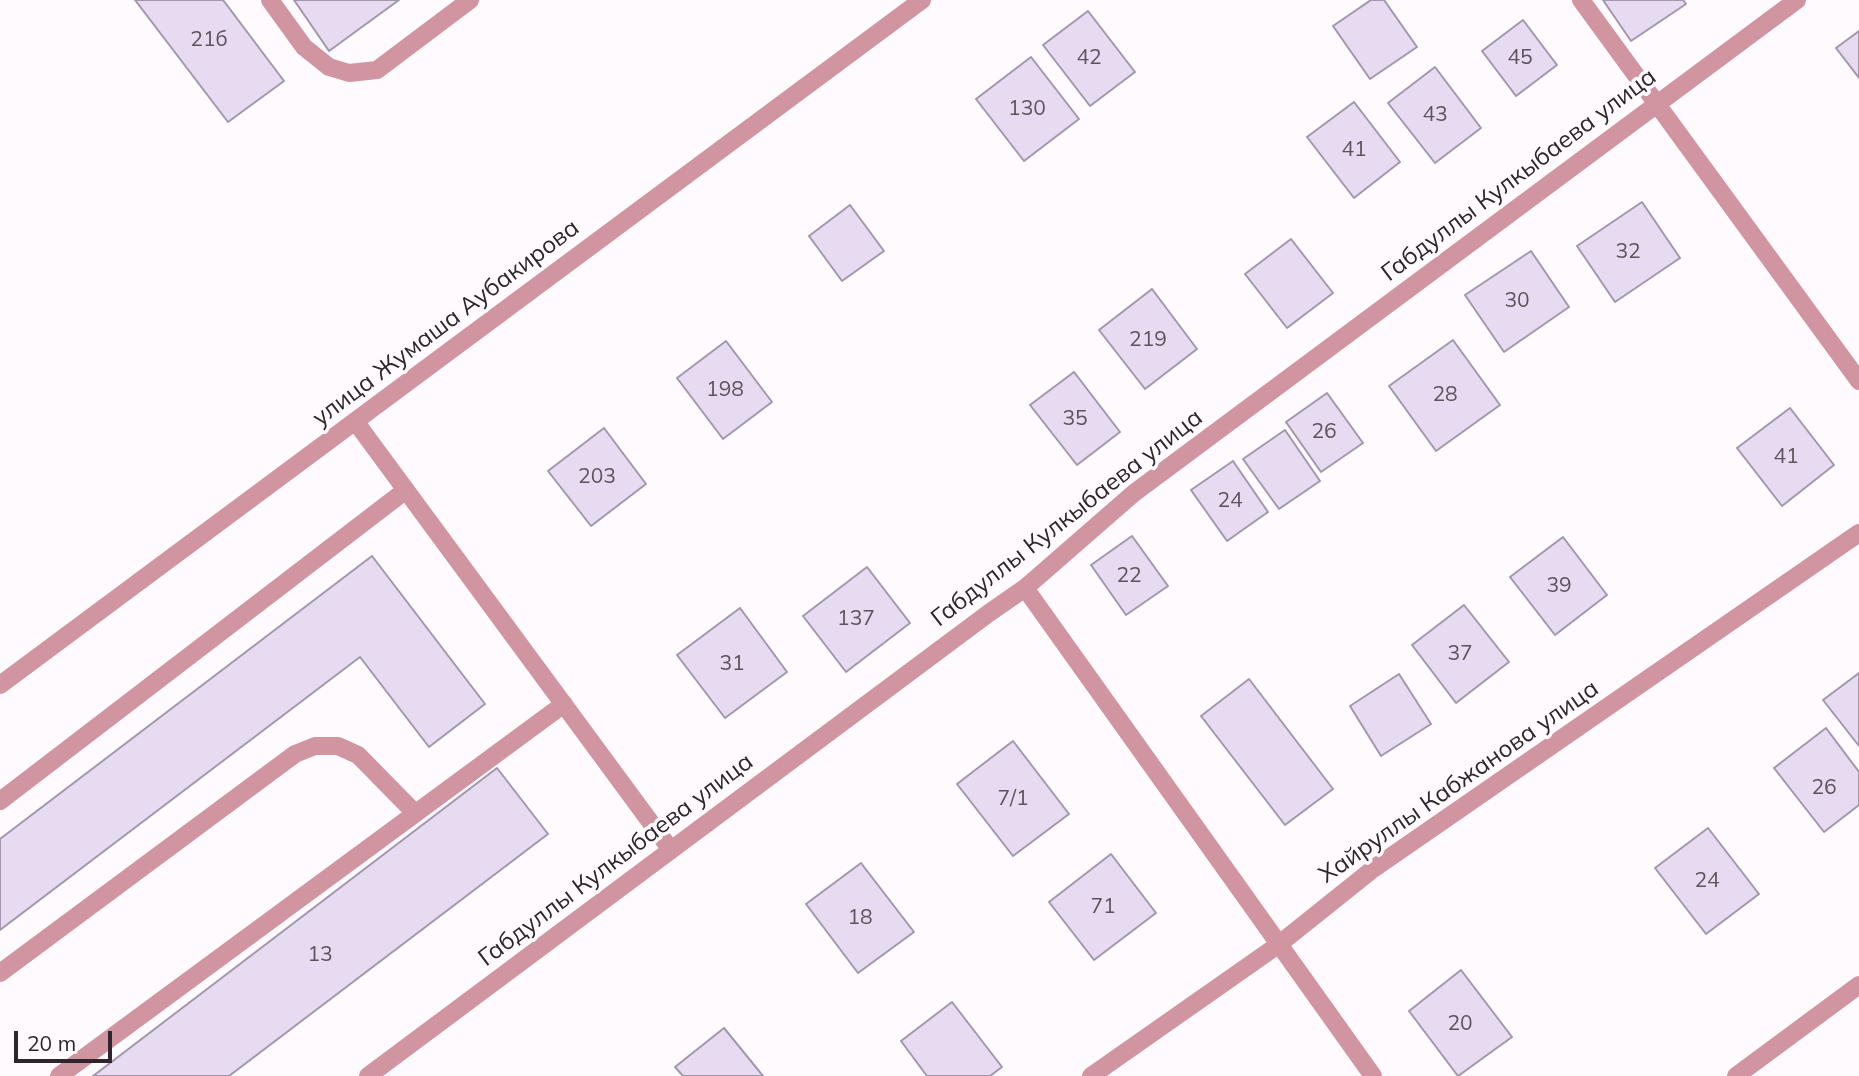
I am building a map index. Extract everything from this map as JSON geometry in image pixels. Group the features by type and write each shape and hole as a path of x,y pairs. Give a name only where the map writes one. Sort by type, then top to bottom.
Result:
{"street":[{"path":"270,0 304,47 329,67 349,73 377,70 470,0"},
{"name":"улица Жумаша Аубакирова","path":"0,685 922,0"},
{"path":"1581,0 1859,381"},
{"name":"Габдуллы Кулкыбаева улица","path":"368,1076 1025,588 1134,493 1797,0"},
{"path":"355,421 671,850"},
{"path":"0,801 405,490"},
{"name":"Хайруллы Кабжанова улица","path":"1091,1076 1278,945 1373,869 1859,533"},
{"path":"1025,588 1373,1076"},
{"path":"59,1076 564,705"},
{"path":"0,972 295,754 315,746 338,746 358,755 415,813"},
{"path":"1736,1076 1859,985"}],"building":[{"path":"135,0 223,0 284,81 228,122"},
{"path":"294,0 399,0 329,51"},
{"path":"1371,0 1384,0 1417,47 1370,79 1333,26"},
{"path":"1603,0 1683,0 1686,4 1631,41"},
{"path":"1088,11 1135,72 1090,106 1043,45"},
{"path":"1523,20 1557,65 1516,96 1482,51"},
{"path":"1859,31 1859,78 1836,48"},
{"path":"1031,57 1079,119 1024,161 976,99"},
{"path":"1435,67 1481,128 1435,163 1388,103"},
{"path":"1354,102 1400,162 1354,198 1307,137"},
{"path":"1642,202 1680,258 1615,302 1577,246"},
{"path":"850,205 884,251 842,281 809,236"},
{"path":"1291,239 1333,293 1287,328 1245,274"},
{"path":"1531,251 1569,307 1504,352 1465,295"},
{"path":"1152,289 1197,349 1145,389 1099,330"},
{"path":"1453,340 1500,405 1436,451 1389,386"},
{"path":"726,341 772,402 723,439 677,378"},
{"path":"1074,372 1120,432 1077,465 1030,405"},
{"path":"1327,393 1363,443 1321,472 1286,422"},
{"path":"1790,408 1834,465 1782,506 1737,448"},
{"path":"604,428 646,484 591,526 548,471"},
{"path":"1285,430 1320,481 1279,509 1243,459"},
{"path":"1233,461 1268,512 1227,541 1191,490"},
{"path":"1132,536 1168,586 1126,615 1091,565"},
{"path":"1563,537 1607,595 1555,635 1510,577"},
{"path":"372,556 485,704 429,747 360,657 0,930 0,839"},
{"path":"867,567 910,623 846,672 803,616"},
{"path":"1464,605 1509,662 1456,703 1412,645"},
{"path":"740,608 787,672 725,718 677,655"},
{"path":"1859,673 1859,746 1823,700"},
{"path":"1399,674 1431,724 1381,756 1350,706"},
{"path":"1249,679 1333,789 1285,825 1201,716"},
{"path":"1826,728 1859,772 1859,805 1824,832 1774,768"},
{"path":"1013,741 1069,814 1013,856 957,784"},
{"path":"497,768 548,834 229,1076 93,1076"},
{"path":"1708,828 1759,894 1706,934 1655,868"},
{"path":"1111,854 1156,913 1094,960 1049,902"},
{"path":"861,863 914,932 858,973 806,904"},
{"path":"1461,970 1512,1037 1458,1076 1409,1011"},
{"path":"952,1002 1002,1067 990,1076 927,1076 901,1041"},
{"path":"724,1028 763,1076 683,1076 675,1067"}]}
